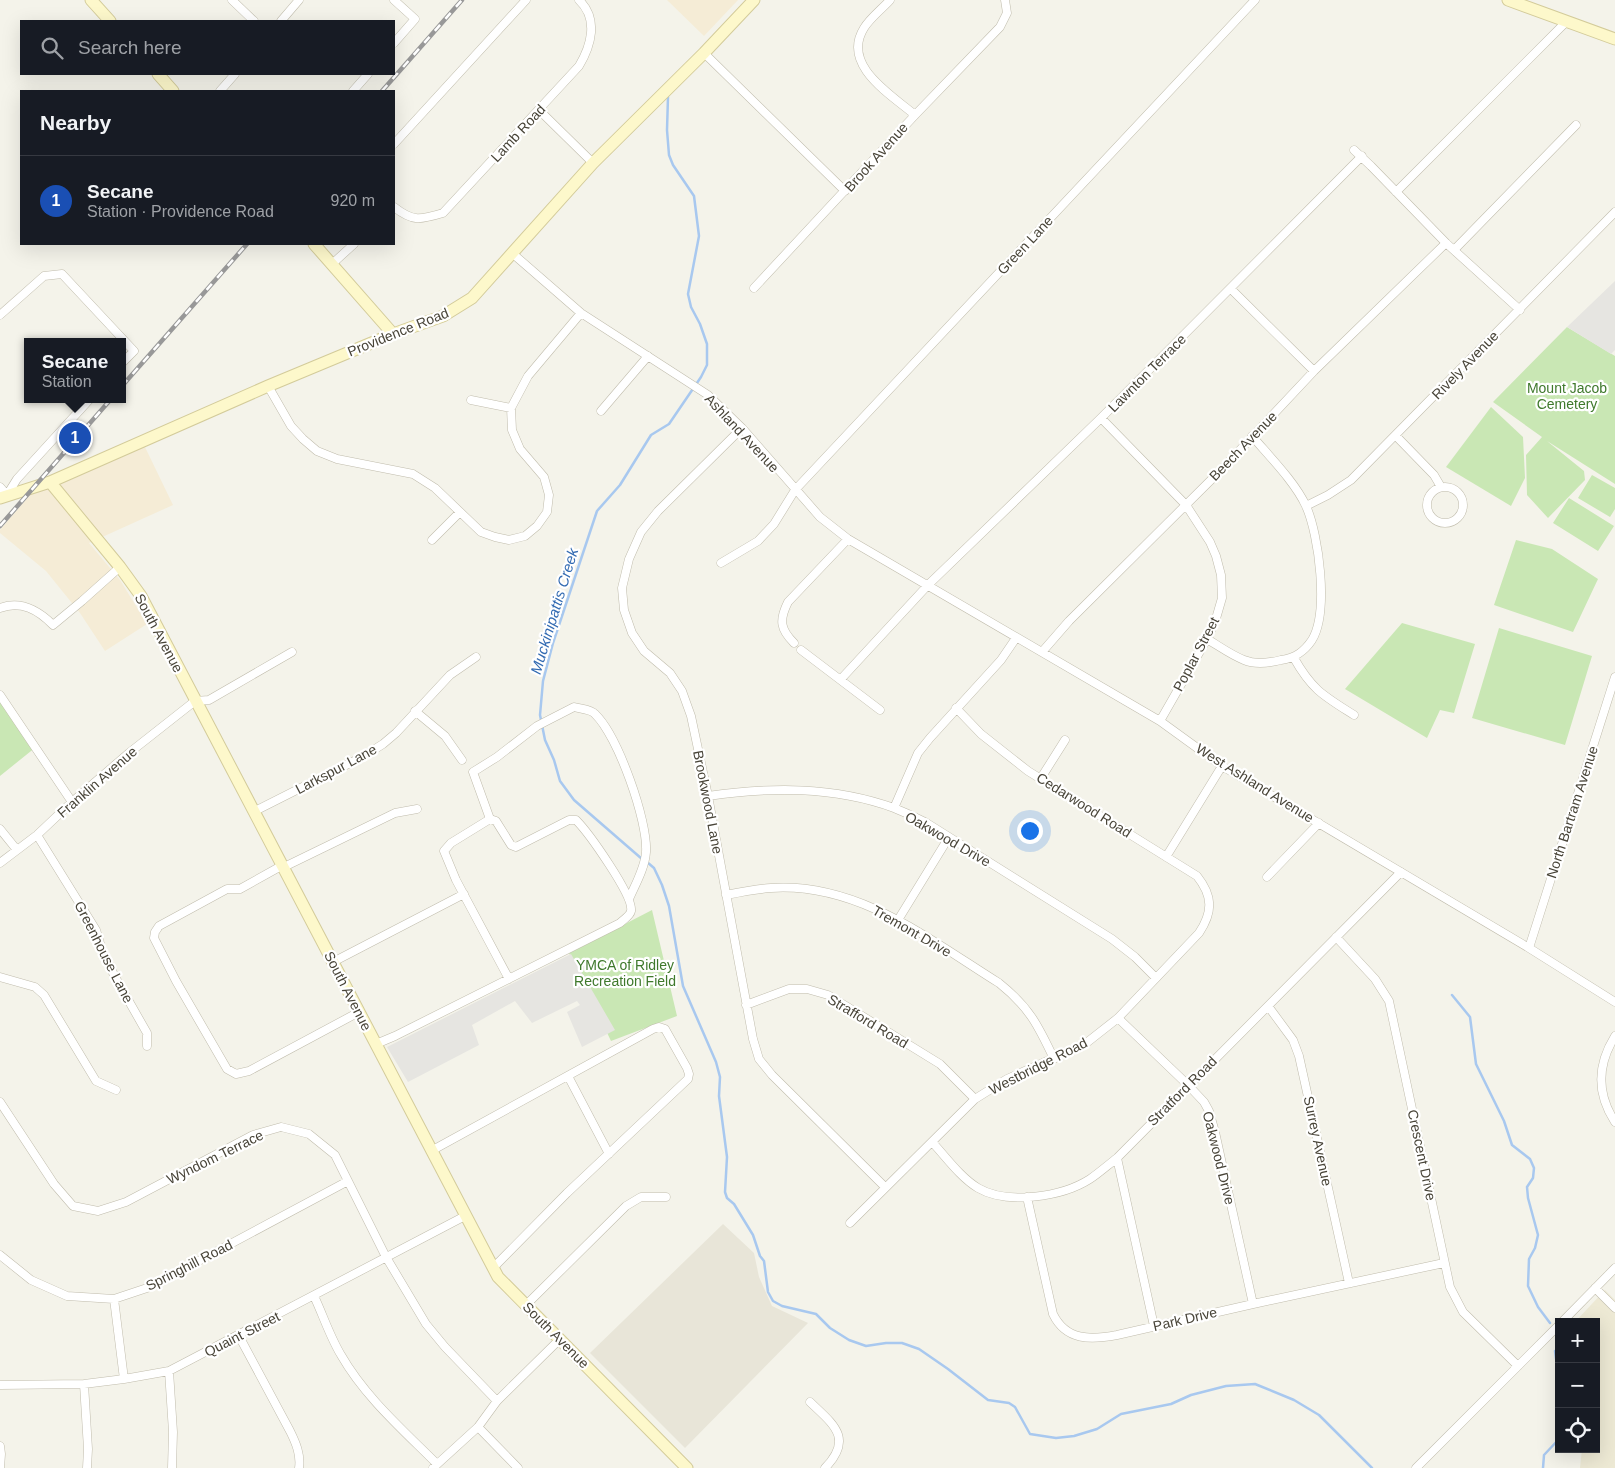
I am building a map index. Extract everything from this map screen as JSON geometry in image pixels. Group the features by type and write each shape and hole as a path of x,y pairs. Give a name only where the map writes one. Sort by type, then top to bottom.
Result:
{"street":[{"path":"91,0 109,20"},
{"path":"232,0 253,20"},
{"path":"282,20 299,0"},
{"path":"394,0 414,19 395,42"},
{"path":"395,143 526,0"},
{"name":"Lamb Road","path":"395,208 406,217 424,219 443,213 579,66 588,51 591,36 590,20 584,5 579,0"},
{"name":"Providence Road","path":"2,493 50,482 268,386 393,334 443,316 472,298 593,163 704,53 754,0"},
{"path":"890,0 864,27 857,45 860,61 868,75 914,115"},
{"name":"Brook Avenue","path":"754,288 914,115 1000,27 1007,13 1006,0"},
{"name":"Green Lane","path":"721,563 758,541 774,524 795,490 1255,0"},
{"path":"1508,0 1525,2 1566,22 1615,39"},
{"path":"1396,192 1566,22"},
{"path":"704,53 845,191"},
{"path":"159,75 172,90"},
{"path":"221,90 234,75"},
{"path":"354,90 367,75"},
{"path":"539,110 593,163"},
{"path":"1454,250 1576,126"},
{"path":"1354,150 1446,243 1520,310"},
{"name":"Lawnton Terrace","path":"841,679 928,585 1101,418 1362,156"},
{"name":"Rively Avenue","path":"1306,506 1334,492 1351,480 1615,212"},
{"name":"Beech Avenue","path":"1042,652 1069,621 1186,505 1314,371 1446,243"},
{"path":"315,245 393,334"},
{"path":"332,264 353,245"},
{"name":"Ashland Avenue","path":"512,253 581,313 708,394 742,428 820,517 848,539 895,565"},
{"path":"0,315 44,276 62,274 122,338"},
{"path":"1231,289 1314,371"},
{"path":"268,386 291,426 317,451 337,459 413,474 435,488 481,532 495,538 509,540 525,536 537,526 547,512 549,495 544,477 520,449 512,430 511,408 528,376 581,313"},
{"path":"126,342 134,351 126,360"},
{"path":"600,410 648,356"},
{"path":"471,400 511,408"},
{"path":"2,493 86,403"},
{"name":"Poplar Street","path":"1101,418 1186,505 1210,542 1221,575 1222,598 1220,610 1207,639 1160,721"},
{"name":"Brookwood Lane","path":"742,428 658,510 641,532 629,559 622,588 624,610 632,633 644,651 670,673 682,691 691,716 708,796 755,1050 765,1066 885,1187"},
{"path":"1207,639 1244,660 1266,664 1294,658 1306,649 1313,638 1319,619 1321,576 1317,544 1306,506 1283,472 1252,436"},
{"path":"1396,436 1434,475 1441,488"},
{"name":"South Avenue","path":"50,482 120,567 141,596 498,1277 687,1468"},
{"path":"1446,487 1456,490 1463,500 1464,506 1461,514 1452,522 1436,521 1427,507 1430,496 1437,489 1441,488 1446,487"},
{"path":"432,540 460,512"},
{"path":"794,643 785,634 782,626 784,610 788,602 848,539"},
{"name":"West Ashland Avenue","path":"895,565 1016,638 1160,721 1222,766 1529,948 1615,1002"},
{"path":"0,608 15,605 29,607 42,614 53,625 120,567"},
{"path":"894,808 918,753 956,708 1001,660 1016,638"},
{"path":"801,650 880,710"},
{"path":"195,701 209,700 292,652"},
{"name":"Larkspur Lane","path":"255,812 370,752 396,733 450,675 476,657"},
{"path":"1294,658 1304,676 1317,691 1354,716"},
{"name":"North Bartram Avenue","path":"1529,948 1615,678"},
{"path":"0,695 72,802"},
{"name":"Franklin Avenue","path":"0,863 37,835 72,802 195,701"},
{"path":"490,819 473,772 497,757 537,726 574,707 594,712 609,732 637,799 642,819 646,854 629,899"},
{"name":"Cedarwood Road","path":"956,708 980,734 1041,778 1197,876 1206,889 1209,900"},
{"path":"415,711 445,736 462,760"},
{"path":"1041,778 1065,740"},
{"path":"1166,857 1222,766"},
{"name":"Oakwood Drive","path":"708,796 768,789 807,790 851,796 894,808 925,822 1112,940 1135,957 1156,978"},
{"path":"359,1012 249,1071 236,1074 227,1069 176,981 154,938 155,932 159,926 227,889 240,889 395,813 417,809"},
{"path":"490,819 451,843 444,851 464,894 509,979"},
{"path":"376,1044 620,923 629,916 631,910 629,899 602,854 585,829 576,820 569,820 516,848 511,846 496,821 490,819"},
{"path":"1267,877 1319,823"},
{"path":"0,829 17,850"},
{"name":"Greenhouse Lane","path":"37,835 96,930 102,950 114,975 147,1032 147,1046"},
{"path":"898,920 949,837"},
{"name":"Stratford Road","path":"932,1142 968,1180 978,1188 996,1195 1027,1197 1058,1192 1089,1180 1117,1158 1401,872"},
{"name":"Tremont Drive","path":"726,895 772,888 807,889 862,903 898,920 999,983 1014,995 1024,1005 1038,1026 1054,1059"},
{"path":"333,962 464,894"},
{"name":"Westbridge Road","path":"850,1222 975,1099 1007,1079 1085,1044 1118,1018 1199,933 1208,916 1209,900"},
{"name":"Crescent Drive","path":"1336,937 1378,983 1389,1001 1450,1288 1463,1312 1518,1366"},
{"path":"0,977 35,987 44,995 96,1081 116,1090"},
{"name":"Strafford Road","path":"746,1005 788,989 807,989 828,995 940,1064 975,1099"},
{"name":"Surrey Avenue","path":"1268,1006 1293,1040 1299,1056 1349,1284"},
{"name":"Oakwood Drive","path":"1118,1018 1204,1102 1212,1120 1253,1304"},
{"path":"432,1151 653,1028 665,1029 687,1068 688,1079 567,1192 493,1268"},
{"path":"1615,1036 1606,1051 1600,1082 1606,1106 1615,1122"},
{"path":"568,1076 608,1154"},
{"name":"Wyndom Terrace","path":"0,1102 54,1184 73,1206 98,1211 126,1202 253,1135 281,1127 309,1134 335,1154 386,1257 426,1324 445,1347 497,1401"},
{"path":"1117,1158 1154,1326"},
{"name":"Springhill Road","path":"0,1254 31,1280 67,1296 114,1299 150,1287 348,1181"},
{"path":"526,1305 626,1206 641,1197 666,1197"},
{"name":"Park Drive","path":"1027,1197 1048,1297 1055,1319 1063,1329 1080,1338 1093,1339 1117,1335 1444,1262"},
{"name":"Quaint Street","path":"0,1385 84,1384 169,1372 465,1216"},
{"path":"1566,1318 1615,1268"},
{"path":"1595,1288 1615,1308"},
{"path":"314,1296 340,1354 357,1380 435,1466 478,1427 497,1401 560,1339"},
{"path":"114,1299 124,1379"},
{"path":"1416,1468 1555,1330"},
{"path":"239,1336 297,1445 300,1460 299,1468"},
{"path":"169,1372 173,1432 172,1468"},
{"path":"84,1384 88,1449 87,1468"},
{"path":"810,1402 836,1427 839,1445 834,1458 825,1468"},
{"path":"478,1427 518,1468"},
{"path":"0,1446 2,1454 0,1468"}],"shaded area":[{"path":"667,0 738,0 704,36"},
{"path":"1615,281 1615,350 1611,354 1567,327"},
{"path":"144,445 173,505 89,543 120,580 147,624 105,651 80,613 46,571 0,533 0,530 31,494"},
{"path":"571,954 615,1030 582,1047 567,1012 580,1005 577,1001 532,1023 515,1001 472,1025 479,1045 408,1082 387,1047"},
{"path":"723,1224 754,1253 759,1277 772,1306 808,1323 685,1448 590,1353"},
{"path":"1605,1290 1615,1300 1615,1468 1580,1468 1582,1453 1600,1453 1600,1318 1579,1318"}],"green space":[{"name":"Mount Jacob Cemetery","path":"1567,327 1615,356 1615,484 1547,441 1584,471 1585,480 1548,518 1527,495 1526,455 1542,437 1493,402"},
{"path":"1491,407 1523,437 1525,478 1511,506 1446,467"},
{"path":"1592,475 1615,488 1615,509 1610,517 1578,498"},
{"path":"1569,498 1614,526 1598,551 1553,523"},
{"path":"1516,540 1552,549 1598,579 1573,632 1494,605"},
{"path":"1402,623 1475,644 1454,713 1440,710 1427,738 1345,689"},
{"path":"1499,628 1592,656 1565,745 1472,718"},
{"path":"0,695 36,747 0,776"},
{"name":"YMCA of Ridley Recreation Field","path":"652,910 677,1016 611,1041 569,953"}],"waterway":[{"name":"Muckinipattis Creek","path":"642,859 574,800 560,781 554,760 545,740 540,715 543,681 553,643 597,511 620,485 651,435 669,424 707,365 707,344 700,324 691,307 688,294 699,236 694,196 673,165 669,155 667,130 668,97"},
{"name":"Muckinipattis Creek","path":"647,862 654,868 662,885 669,906 683,986 716,1062 720,1077 719,1096 727,1157 725,1192 727,1198 734,1204 753,1235 760,1256 764,1261 768,1292 773,1301 782,1306 816,1314 830,1328 849,1340 866,1346 902,1343 919,1349 988,1400 1009,1403 1015,1407 1030,1434 1056,1438 1074,1436 1097,1429 1121,1414 1171,1404 1191,1395 1226,1386 1255,1384 1294,1400 1319,1415 1372,1468"},
{"path":"1452,995 1470,1017 1476,1064 1504,1121 1512,1145 1530,1159 1534,1168 1533,1178 1527,1187 1538,1235 1535,1248 1529,1259 1528,1286 1538,1307 1550,1323"},
{"path":"1543,1468 1544,1455 1555,1443"}],"railway":[{"path":"383,90 462,0"},
{"path":"126,381 246,245"},
{"path":"0,526 108,403"}],"place":[{"name":"Secane","path":"75,438"}]}
